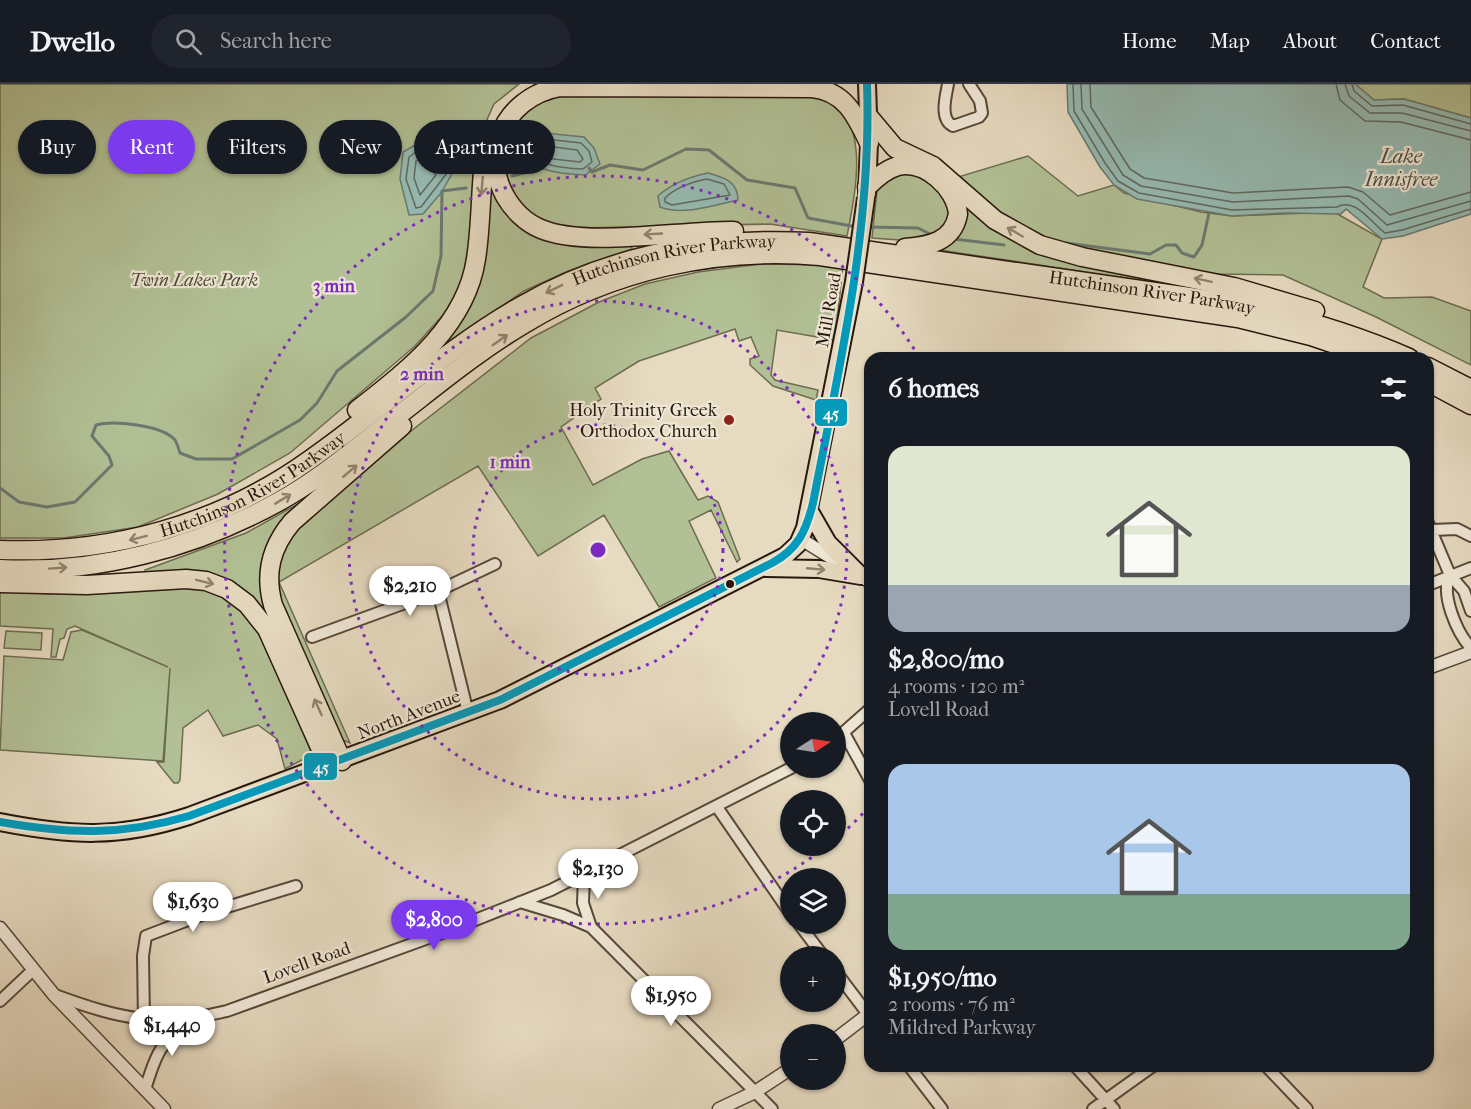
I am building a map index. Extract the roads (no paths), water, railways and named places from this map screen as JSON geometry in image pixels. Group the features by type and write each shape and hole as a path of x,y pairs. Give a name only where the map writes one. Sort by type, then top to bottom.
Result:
{"highway":[{"path":"260,492 411,364 439,338 454,316 468,291 474,269 486,146 491,128 506,103 533,84"},
{"path":"815,243 748,231 592,237 565,236 542,230 524,219 503,194 496,167 499,138 507,121 519,107 543,92 560,87 812,88 829,91 843,100 855,115 869,143"},
{"path":"869,117 895,148 933,166 995,220 1040,245 1082,257 1234,287 1275,299 1338,319 1402,352"},
{"path":"867,192 890,169 914,166 942,183 958,208 955,225 938,242 877,251"},
{"name":"Hutchinson River Parkway","path":"0,550 57,550 122,542 181,526 260,492 310,460 489,326 520,306 572,280 637,258 692,247 746,241 815,243 877,251 1255,308 1327,327 1393,352"},
{"name":"Hutchinson River Parkway","path":"0,568 52,568 125,559 168,548 239,521 280,501 308,483 526,322 603,286 686,262 770,254 844,259 1201,311 1276,326 1357,352"},
{"path":"1434,373 1471,389"},
{"path":"335,763 273,604 268,586 272,557 279,539 292,522 395,433 453,374"},
{"path":"1434,375 1471,405"},
{"path":"0,583 87,585 186,579 206,581 227,589 247,604 267,629 335,763"}],"main road":[{"name":"Mill Road","path":"801,538 809,510 854,282 867,192 869,117 867,84"},
{"path":"809,510 828,543 864,578"},
{"name":"North Avenue","path":"0,822 72,834 138,830 189,816 468,713 546,679 761,568 789,552 801,538"},
{"path":"761,568 819,568 864,579"}],"street":[{"path":"948,84 945,104 946,118 953,126 979,117 982,113 980,101 969,84"},
{"path":"1434,527 1457,529 1471,536"},
{"path":"1434,537 1450,575 1464,591 1471,611"},
{"path":"801,538 864,578"},
{"path":"312,637 438,591 495,564"},
{"path":"1434,582 1471,568"},
{"path":"1434,666 1471,650 1460,636 1445,590 1450,575"},
{"path":"438,591 468,713"},
{"path":"846,731 864,714"},
{"path":"846,745 864,771"},
{"name":"Lovell Road","path":"0,928 54,994 107,1014 144,1020 193,1019 227,1011 584,876 780,774"},
{"path":"717,807 780,899"},
{"path":"584,876 584,903 591,927"},
{"path":"144,1020 143,956 146,936 204,914 296,886"},
{"path":"520,902 563,915 591,927 772,1109"},
{"path":"807,934 816,946"},
{"path":"0,1001 33,970"},
{"path":"846,985 864,1008"},
{"path":"54,994 164,1109"},
{"name":"Lovell Road","path":"145,1090 154,1059 166,1040 193,1019"},
{"path":"846,1032 864,1019"},
{"path":"914,1072 942,1109"},
{"path":"1080,1072 1113,1109"},
{"path":"1093,1109 1144,1072"},
{"path":"1272,1072 1307,1109"},
{"path":"719,1109 755,1092 780,1076"}],"water":[{"name":"Lake Innisfree","path":"1067,84 1355,84 1374,100 1404,99 1471,118 1471,214 1403,236 1382,239 1346,209 1341,214 1284,213 1232,216 1137,199 1114,185 1100,167 1068,112"},
{"path":"555,134 584,137 594,148 600,164 585,175 556,172"},
{"path":"414,146 414,174 452,174 441,193 423,214 409,215 400,179 403,152"},
{"path":"708,173 729,181 735,188 738,200 689,210 660,207 658,196 663,191 681,181"}],"waterway":[{"path":"589,168 592,172 610,165 643,170 686,149 709,150 747,180 795,188 808,218 857,227"},
{"path":"512,176 520,174"},
{"path":"0,488 19,502 47,507 75,502 112,465 109,456 92,436 96,425 114,423 149,427 175,440 180,453 196,459 232,459 300,420 317,403 337,371 406,317 433,291 441,256 442,191 466,188"},
{"path":"1066,243 1150,254 1166,245 1176,245 1182,253 1194,257 1202,245 1209,213"},
{"path":"867,227 918,228 934,236"},
{"path":"954,239 1004,245"}],"place":[{"name":"Holy Trinity Greek Orthodox Church","path":"729,420"}],"park label":[{"name":"Twin Lakes Park","path":"194,280"}]}
